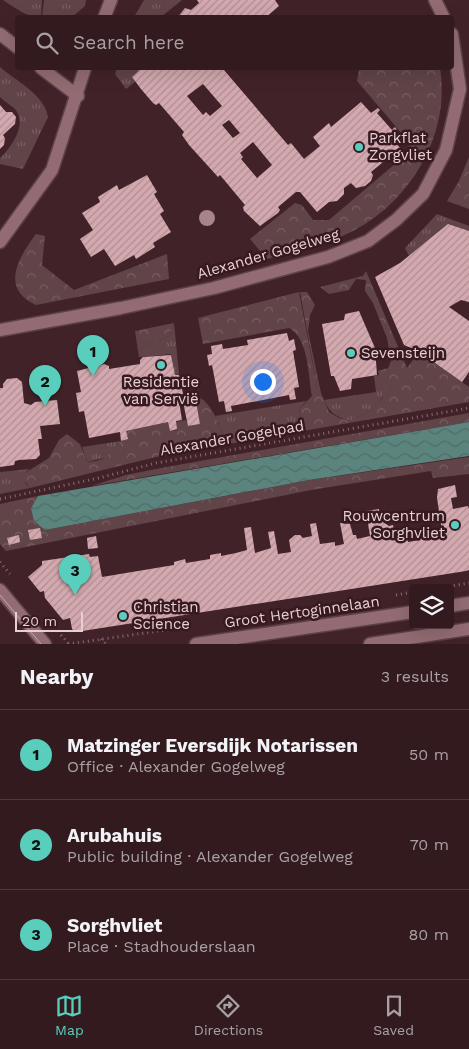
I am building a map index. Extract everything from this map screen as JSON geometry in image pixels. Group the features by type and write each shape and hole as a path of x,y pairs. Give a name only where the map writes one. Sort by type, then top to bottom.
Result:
{"street":[{"path":"105,15 111,0"},
{"path":"435,0 442,15"},
{"path":"0,34 15,46"},
{"name":"Alexander Gogelweg","path":"0,330 121,308 214,288 320,259 368,240 396,220 423,194 446,150 460,89 454,48"},
{"path":"45,70 78,96"},
{"path":"0,242 52,170 85,70"},
{"path":"0,590 45,644"},
{"path":"454,605 469,603"},
{"name":"Groot Hertoginnelaan","path":"196,644 409,613"},
{"path":"370,644 469,629"}],"path":[{"name":"Alexander Gogelpad","path":"0,499 99,478 156,463 469,408"},
{"path":"454,586 469,583"},
{"path":"100,639 106,644"}],"green space":[{"path":"3,0 42,0 41,15 28,15"},
{"path":"44,0 86,0 85,6 74,15 42,15"},
{"path":"144,0 182,0 163,15 135,15"},
{"path":"0,67 36,95 46,109 48,117 23,169 0,164 0,158 13,142 20,122 19,115 15,109 0,97"},
{"path":"116,70 150,70 126,89 115,74"},
{"path":"359,70 440,70 442,93 439,117 432,141 422,164 408,185 391,203 372,219 351,232 331,241 267,259 250,239 295,203 302,205 313,220 329,220 408,153 409,142 357,81"},
{"path":"469,157 469,209 447,201 459,181"},
{"path":"437,214 469,226 469,276 430,297 405,248"},
{"path":"36,234 45,236 42,265 74,290 167,254 169,279 36,305 18,291 15,282 16,272 23,253"},
{"path":"366,271 407,368 419,352 469,387 469,402 303,431 299,409 312,396 304,349 296,333 289,328 203,344 198,318 299,292 320,402 300,292 307,292 315,305 310,315 308,331 321,393 329,412 339,418 350,421 367,412 382,399 386,386 386,373 391,361 387,338 373,303 365,291 366,280 356,279 349,290 329,294 320,287 363,276"},
{"path":"174,323 179,374 175,375 171,354 139,357 138,351 151,342 169,337"},
{"path":"174,323 169,337 151,342 138,351 135,331"},
{"path":"388,368 387,386 384,395 367,412 350,421 331,412 324,400 376,392 374,376 379,375 378,371"},
{"path":"196,396 202,399 211,410 228,444 205,448 203,438 204,448 156,457 30,488 25,482 25,473 49,458 59,440 67,434 80,444 87,462 103,459 118,444 127,439 126,431 168,422 170,431 177,430 176,422 186,420 188,426 200,424"},
{"path":"306,401 299,409 303,431 228,444 215,416"},
{"path":"469,413 469,422 91,486 126,475 161,468"},
{"path":"121,441 108,457 87,462 82,447"},
{"path":"469,457 469,474 433,478 431,471 311,490 6,551 0,544 0,504 38,496 31,508 45,530 310,480"},
{"path":"30,469 25,473 25,483 30,488 0,494 0,472"}],"water":[{"path":"469,422 469,456 309,480 45,530 34,521 31,508 38,496"}],"building":[{"path":"197,0 275,0 279,6 268,15 179,15 185,8 191,10 199,3"},
{"name":"Parkflat Zorgvliet","path":"140,70 224,70 288,145 291,143 304,159 320,146 313,137 329,123 331,127 361,102 371,113 378,108 380,110 377,113 392,130 395,127 397,130 390,136 400,148 371,172 373,175 371,181 365,186 356,188 351,183 344,188 344,194 337,201 329,202 317,212 300,192 296,192 278,207 280,210 278,213 260,226 244,211 243,207 245,205 220,175 218,177 189,145 182,135 184,132 159,103 156,105 153,103 132,77","holes":["203,84 222,106 210,116 206,112 203,115 187,96","229,120 240,133 233,138 222,125","253,142 272,165 257,178 241,159 243,157 240,153"]},
{"path":"0,105 6,112 12,112 16,117 15,124 3,135 5,138 4,145 0,149"},
{"path":"147,175 157,192 154,194 164,211 160,214 171,232 153,243 155,247 136,259 134,255 115,266 104,249 91,257 80,239 93,230 82,213 100,202 98,197 117,185 119,190"},
{"path":"448,224 469,231 469,302 461,300 449,307 469,321 469,372 462,382 418,351 404,345 375,277 400,263"},
{"name":"Sevensteijn","path":"359,311 375,348 377,375 352,379 351,389 340,391 334,376 331,376 322,324 344,320 345,314"},
{"path":"287,333 289,341 294,339 296,350 293,351 299,387 294,388 296,399 290,400 289,395 231,406 232,411 226,412 224,401 219,402 212,365 209,366 207,355 212,354 211,346 222,344 223,349 248,345 247,340"},
{"path":"171,355 175,375 179,375 183,394 178,395 182,420 176,421 177,429 170,431 168,422 126,431 128,439 121,441 120,432 89,438 84,411 79,412 76,393 81,392 77,371 104,364 109,366 109,369 140,364 140,360 143,357"},
{"path":"17,378 22,382 24,403 31,405 35,402 57,400 60,424 40,426 42,439 38,439 40,455 36,459 19,460 15,461 14,465 0,467 0,388 3,388 3,384 7,379"},
{"path":"196,400 200,424 188,426 183,402"},
{"path":"455,485 457,497 451,498 453,509 468,506 469,509 469,570 466,571 76,632 72,629 70,618 63,620 45,598 44,591 40,592 28,577 42,565 42,561 89,554 90,557 98,556 102,577 174,565 174,562 185,559 186,563 210,559 210,555 221,553 221,556 247,550 244,528 251,527 255,553 271,548 268,532 274,531 278,554 291,552 289,540 295,535 300,535 303,538 312,536 310,524 316,523 320,544 335,542 335,546 344,544 340,523 350,524 353,535 356,535 357,539 370,536 366,511 379,509 380,520 389,526 393,525 395,537 407,536 408,542 420,540 419,534 430,532 431,539 443,537 437,498 438,489"},
{"path":"40,528 42,538 30,540 28,530"},
{"path":"19,535 20,542 9,545 7,538"},
{"path":"96,536 98,548 88,549 87,538"}],"tram line":[{"path":"0,595 41,644"}],"place":[{"name":"Parkflat Zorgvliet","path":"359,147"},
{"name":"Sevensteijn","path":"351,353"},
{"name":"Residentie van Servië","path":"161,365"},
{"name":"Matzinger Eversdijk Notarissen","path":"93,376"},
{"name":"Arubahuis","path":"45,406"},
{"name":"Rouwcentrum Sorghvliet","path":"455,525"},
{"name":"Sorghvliet","path":"75,595"},
{"name":"Christian Science","path":"123,616"}]}
